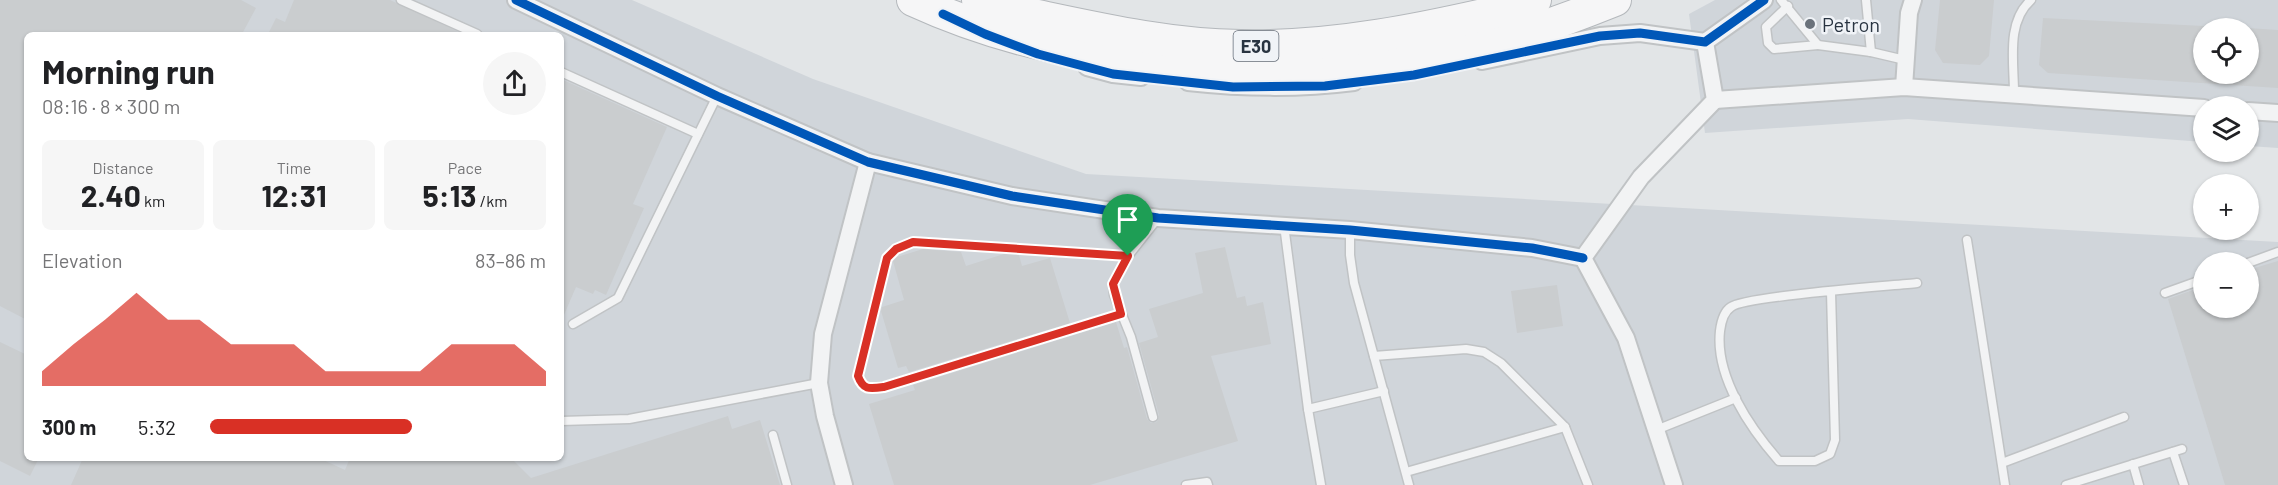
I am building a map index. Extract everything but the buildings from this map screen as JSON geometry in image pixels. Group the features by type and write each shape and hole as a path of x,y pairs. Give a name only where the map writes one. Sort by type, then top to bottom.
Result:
{"highway":[{"name":"E30","path":"913,0 943,14 1062,49 1162,66 1238,71 1376,66 1470,49 1557,23 1615,0"},
{"name":"E30","path":"978,0 999,8 1156,39 1240,46 1319,44 1387,34 1438,26 1514,8 1535,0"}],"street":[{"path":"516,0 717,96 868,162 1012,196 1158,218 1350,230 1532,248 1583,258"},
{"path":"943,14 985,34 1038,54 1113,74 1233,87 1325,86 1414,75 1600,36 1640,33 1706,42 1764,0"},
{"path":"1905,87 1905,60 1912,0"},
{"path":"1706,42 1715,100"},
{"path":"1583,258 1641,177 1715,100 1905,87 2193,107"},
{"path":"2259,112 2278,113"},
{"path":"844,485 825,416 819,383 823,334 868,162"},
{"path":"1583,258 1626,338 1674,485"}],"lane":[{"path":"401,0 473,32"},
{"path":"1866,0 1871,52"},
{"path":"2014,93 2015,21 2022,7 2031,0"},
{"path":"1818,45 1785,3 1766,27 1770,46 1774,49 1818,45 1871,52 1905,60"},
{"path":"564,73 698,134"},
{"path":"573,324 618,298 717,96"},
{"path":"1154,417 1113,284 1128,256 1158,218"},
{"path":"1284,225 1308,409 1321,485"},
{"path":"1350,230 1354,283 1409,485"},
{"path":"1968,240 2005,485"},
{"path":"1121,314 884,387 867,389 861,385 858,376 887,258 896,249 913,242 1128,256"},
{"path":"2259,259 2278,252"},
{"path":"1831,292 1835,440 1830,454 1815,461 1779,461 1760,440 1736,398 1718,349 1722,320 1730,307 1745,301 1831,292 1917,283"},
{"path":"2165,293 2193,283"},
{"path":"1374,356 1466,349 1484,352 1501,363 1565,427 1588,485"},
{"path":"564,421 629,418 819,383"},
{"path":"1308,409 1384,391"},
{"path":"1656,430 1736,398"},
{"path":"2002,463 2124,417"},
{"path":"1406,472 1565,427"},
{"path":"773,435 787,485"},
{"path":"2067,485 2178,451 2184,485"},
{"path":"2133,465 2139,485"},
{"path":"2096,476 2099,485"},
{"path":"1186,485 1207,482 1208,485"}],"shaded area":[{"path":"0,0 632,0 813,79 1086,174 2193,237 2193,240 2278,242 2278,485 0,485"},
{"path":"1715,0 2278,0 2278,148 2259,147 2259,96 2193,96 2193,141 1908,119 1705,133 1689,14"}],"cycle path":[{"path":"516,0 717,96 868,162 1012,196 1158,218 1350,230 1532,248 1583,258"},
{"path":"943,14 985,34 1038,54 1113,74 1233,87 1325,86 1414,75 1600,36 1640,33 1705,42 1764,0"}],"place":[{"name":"Petron","path":"1810,24"}],"route":[{"path":"913,242 1128,256 1113,284 1114,295 1121,314 884,387 867,389 861,385 858,376 887,258 896,249 913,242"}]}
